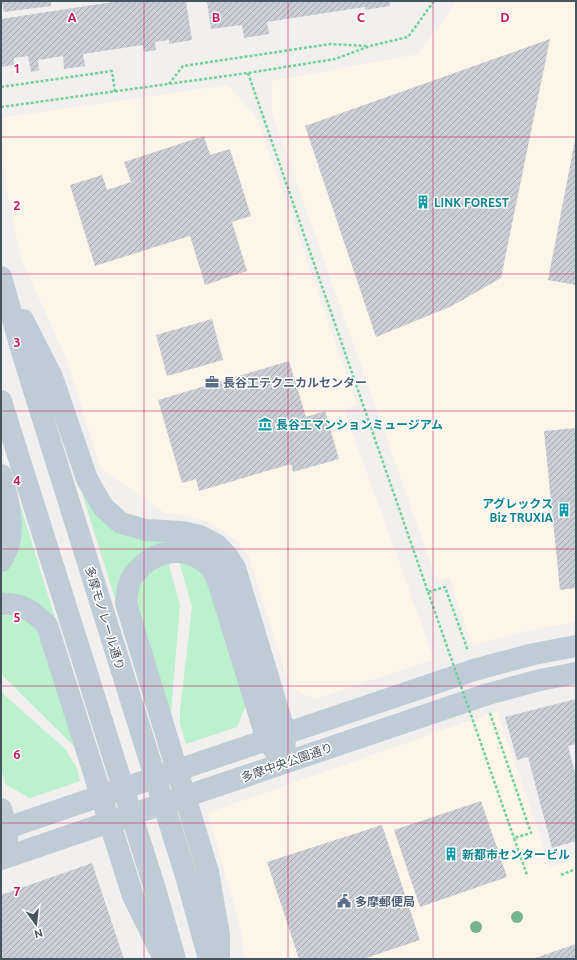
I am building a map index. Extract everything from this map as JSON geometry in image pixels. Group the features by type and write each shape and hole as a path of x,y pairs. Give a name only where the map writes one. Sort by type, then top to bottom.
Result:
{"main road":[{"path":"1,276 52,377 87,480 103,507 122,523 146,530 182,532 200,536 217,545 228,557 235,568 276,737 284,763"},
{"name":"多摩モノレール通り","path":"1,276 23,356 187,879 209,959"},
{"path":"1,401 176,959"},
{"path":"1,475 11,523 9,544 1,561"},
{"path":"219,959 220,935 208,872 126,603 127,590 131,578 146,562 168,552 183,552 196,556 208,565 215,575 276,737"},
{"path":"1,604 21,606 36,614 47,625 133,896 164,959"},
{"path":"3,855 3,822 71,806 474,670 534,654 576,646"},
{"name":"多摩中央公園通り","path":"3,855 80,832 488,694 540,680 576,673"}],"path":[{"path":"1,107 248,73 334,59 370,46 408,37 434,1"},
{"path":"169,84 183,66 331,44 370,46"},
{"path":"1,87 112,72 115,92"},
{"path":"248,73 527,875"},
{"path":"428,592 445,587 469,653"},
{"path":"489,708 531,833 514,838"},
{"path":"561,875 576,869"}],"shaded area":[{"path":"457,1 576,1 576,622 527,631 472,645 449,577 437,581 272,113 272,81 419,54"},
{"name":"長谷工テクニカルセンター","path":"228,85 257,118 357,405 344,409 434,659 314,699 290,687 249,557 238,542 224,531 202,520 165,513 101,469 67,360 21,259 8,195 1,149 1,118"},
{"path":"497,711 550,867 576,859 576,959 245,959 241,930 208,813"}],"green space":[{"path":"71,458 89,496 178,538 117,605"},
{"path":"19,501 59,631 1,596 1,575 12,559"},
{"path":"179,561 191,563 207,576 247,703 237,727 186,744 180,724 180,710 192,607"},
{"path":"168,562 180,605 170,724 134,602 136,591 150,570"},
{"path":"1,614 22,616 44,634 79,751 1,674"},
{"path":"1,692 65,749 77,768 80,781 30,798 6,785 1,769"}],"building":[{"path":"2,1 51,1 51,6 4,12"},
{"path":"119,1 186,1 192,40 169,44 169,40 155,42 156,50 144,52 143,45 83,54 85,66 64,69 63,56 38,60 39,70 31,72 28,56 14,58 14,65 1,67 1,19"},
{"path":"207,1 390,1 390,6 365,10 365,7 267,22 269,34 244,38 242,25 211,29"},
{"name":"LINK FOREST","path":"550,39 501,278 452,306 376,337 305,126"},
{"path":"204,136 210,155 230,149 251,216 232,222 247,271 205,285 190,236 95,266 70,185 102,175 107,190 131,182 124,162"},
{"path":"576,140 576,285 548,280"},
{"path":"212,319 223,360 167,376 156,335"},
{"path":"289,361 306,417 325,411 339,459 293,472 291,464 199,491 196,479 182,483 158,400"},
{"name":"アグレックス Biz TRUXIA","path":"576,428 576,588 560,590 544,431"},
{"path":"576,699 576,744 568,746 576,776 576,841 552,848 528,757 517,760 505,717"},
{"name":"新都市センタービル","path":"481,801 507,877 420,907 394,830"},
{"name":"多摩郵便局","path":"382,825 420,940 363,959 299,959 267,862"},
{"path":"92,863 124,959 1,959 1,895"},
{"path":"576,944 576,959 532,959"}],"place":[{"name":"LINK FOREST","path":"423,202"},
{"name":"長谷工テクニカルセンター","path":"212,382"},
{"name":"長谷工マンションミュージアム","path":"265,424"},
{"name":"アグレックス Biz TRUXIA","path":"564,510"},
{"name":"新都市センタービル","path":"451,854"},
{"name":"多摩郵便局","path":"344,901"}]}
